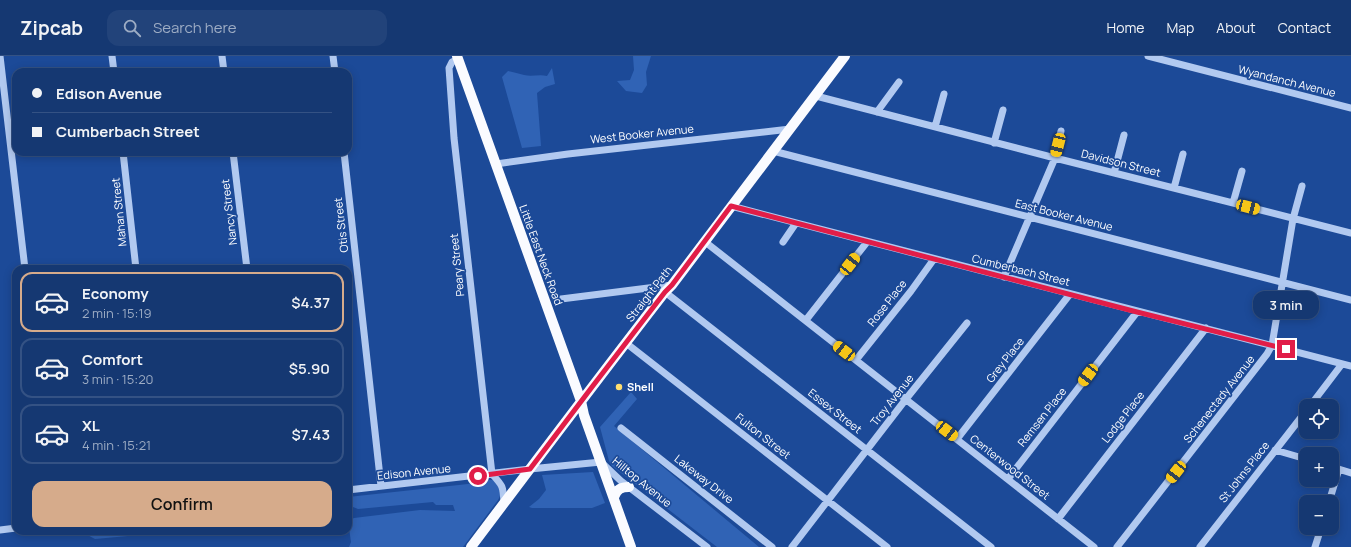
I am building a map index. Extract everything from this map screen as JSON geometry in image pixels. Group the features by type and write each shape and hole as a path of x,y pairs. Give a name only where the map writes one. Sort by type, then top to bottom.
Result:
{"main road":[{"name":"Straight Path","path":"471,547 845,56"},
{"name":"Little East Neck Road","path":"458,58 581,401 584,415 631,547"},
{"path":"614,497 617,491 623,487 629,487"}],"street":[{"path":"0,56 25,265"},
{"path":"112,56 114,68"},
{"path":"222,56 224,68"},
{"path":"333,56 334,68"},
{"name":"Wyandanch Avenue","path":"1148,56 1351,108"},
{"name":"Peary Street","path":"458,58 450,64 449,76 454,138 492,474"},
{"path":"877,112 899,82"},
{"path":"935,127 944,94"},
{"name":"Davidson Street","path":"816,96 994,143 1351,233"},
{"path":"994,143 1003,110"},
{"name":"West Booker Avenue","path":"496,164 568,154 790,129"},
{"path":"1004,277 1054,158 1061,131"},
{"path":"1114,173 1124,135"},
{"name":"East Booker Avenue","path":"773,151 1351,300"},
{"path":"1174,188 1183,154"},
{"name":"Mahan Street","path":"123,156 136,265"},
{"name":"Nancy Street","path":"233,156 247,265"},
{"name":"Otis Street","path":"344,156 381,486"},
{"path":"1233,203 1242,171"},
{"name":"Schenectady Avenue","path":"1117,547 1272,346 1293,219 1302,186"},
{"name":"Cumberbach Street","path":"731,206 1351,366"},
{"path":"783,242 796,223"},
{"name":"Centerwood Street","path":"704,241 1094,547"},
{"path":"806,320 867,242"},
{"name":"Rose Place","path":"856,360 934,259"},
{"path":"561,299 669,288"},
{"name":"Essex Street","path":"669,288 867,450 991,547"},
{"name":"Grey Place","path":"957,439 1070,294"},
{"name":"Remsen Place","path":"1008,479 1137,312"},
{"name":"Troy Avenue","path":"792,547 827,500 967,323"},
{"name":"Lodge Place","path":"1058,519 1206,328"},
{"name":"Fulton Street","path":"626,343 887,547"},
{"path":"1315,399 1342,364"},
{"name":"St Johns Place","path":"1200,547 1299,420"},
{"name":"Lakeway Drive","path":"621,428 772,547"},
{"path":"1275,450 1299,457"},
{"name":"Hilltop Avenue","path":"530,469 601,462 621,481 707,547"},
{"name":"Edison Avenue","path":"352,490 530,469"},
{"path":"1339,469 1351,472"},
{"path":"492,474 499,481 502,487 504,502"},
{"path":"0,530 12,528"},
{"path":"1315,547 1319,535"},
{"path":"696,539 699,547"}],"shaded area":[{"path":"633,56 651,56 646,72 647,85 642,93 626,91 617,81 630,80 634,70"},
{"path":"552,68 555,84 545,87 537,93 541,146 522,148 502,77 508,71 527,76 547,76"},
{"path":"631,392 637,399 614,426 759,547 717,547 612,466 609,461 600,427"},
{"path":"593,472 605,503 592,508 529,507 539,499 546,490 542,475"},
{"path":"485,480 493,480 498,484 501,494 463,547 349,547 351,542 350,535 352,535 352,519 354,518 420,510 455,511 453,505 436,505 433,502 358,509 352,507 352,497 468,484"},
{"path":"88,535 139,535 95,539"}],"place":[{"name":"Shell","path":"619,387"}],"route":[{"path":"478,476 530,469 731,206 1137,312 1286,349"}]}
